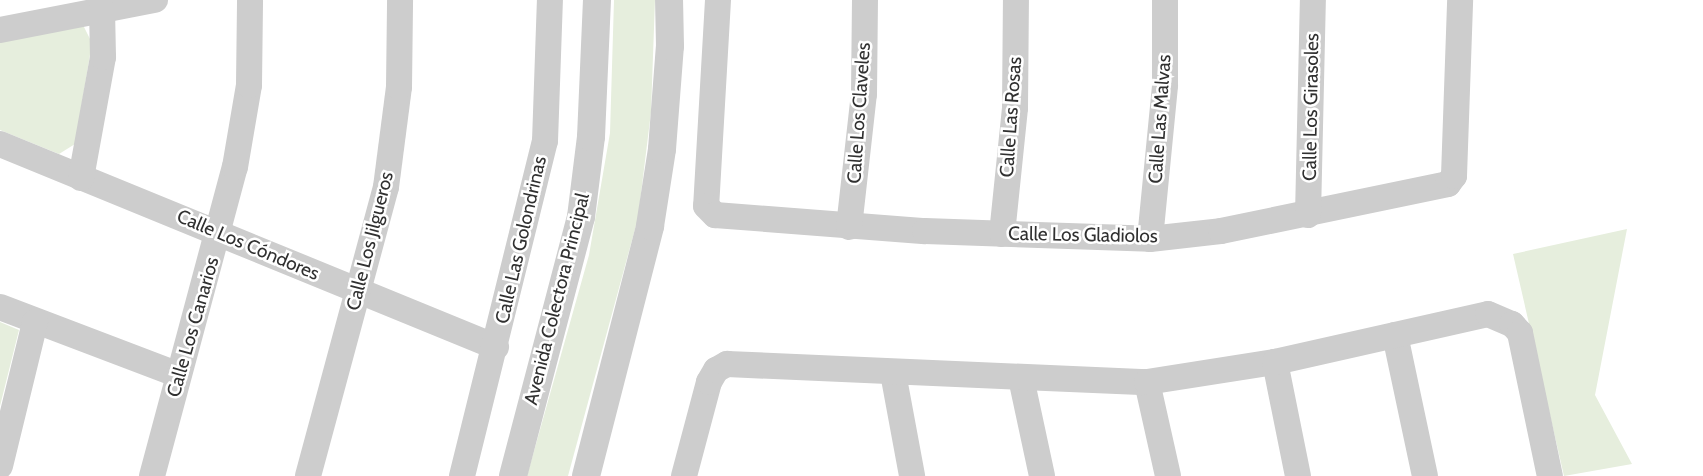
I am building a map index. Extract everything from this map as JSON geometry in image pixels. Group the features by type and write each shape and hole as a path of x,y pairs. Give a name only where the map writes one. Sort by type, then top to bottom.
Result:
{"street":[{"path":"0,30 155,0"},
{"name":"Calle Los Canarios","path":"152,476 220,232 235,167 249,85 250,0"},
{"name":"Calle Los Jilgueros","path":"308,476 386,187 399,87 400,0"},
{"name":"Calle Las Golondrinas","path":"462,476 496,347 545,141 550,0"},
{"name":"Avenida Colectora Principal","path":"512,476 581,217 591,137 597,0"},
{"path":"586,476 650,226 662,149 670,46 669,0"},
{"name":"Calle Los Gladiolos","path":"718,0 706,206 709,212 715,215 850,226 1150,239 1221,231 1308,215 1452,181 1460,0"},
{"name":"Calle Los Claveles","path":"850,226 864,94 865,0"},
{"name":"Calle Las Rosas","path":"1002,234 1015,108 1016,0"},
{"name":"Calle Las Malvas","path":"1150,239 1165,85 1164,0"},
{"name":"Calle Los Girasoles","path":"1308,215 1313,0"},
{"path":"81,178 103,57 102,10"},
{"name":"Calle Los Cóndores","path":"0,144 220,232 358,292 496,347"},
{"path":"0,306 35,322 179,375"},
{"path":"684,476 709,382 716,370 728,364 893,373 1147,382 1275,362 1488,314 1512,324 1520,333 1550,476"},
{"path":"0,466 35,322"},
{"path":"1396,335 1425,476"},
{"path":"1275,362 1298,476"},
{"path":"893,373 912,476"},
{"path":"1021,378 1042,476"},
{"path":"1147,382 1168,476"}],"green space":[{"path":"614,0 655,0 651,112 638,218 568,476 527,476 589,255 610,133"},
{"path":"83,25 92,43 75,144 59,154 0,130 0,41"},
{"path":"1627,229 1595,395 1632,464 1564,476 1513,254"},
{"path":"0,322 19,330 0,406"}]}
